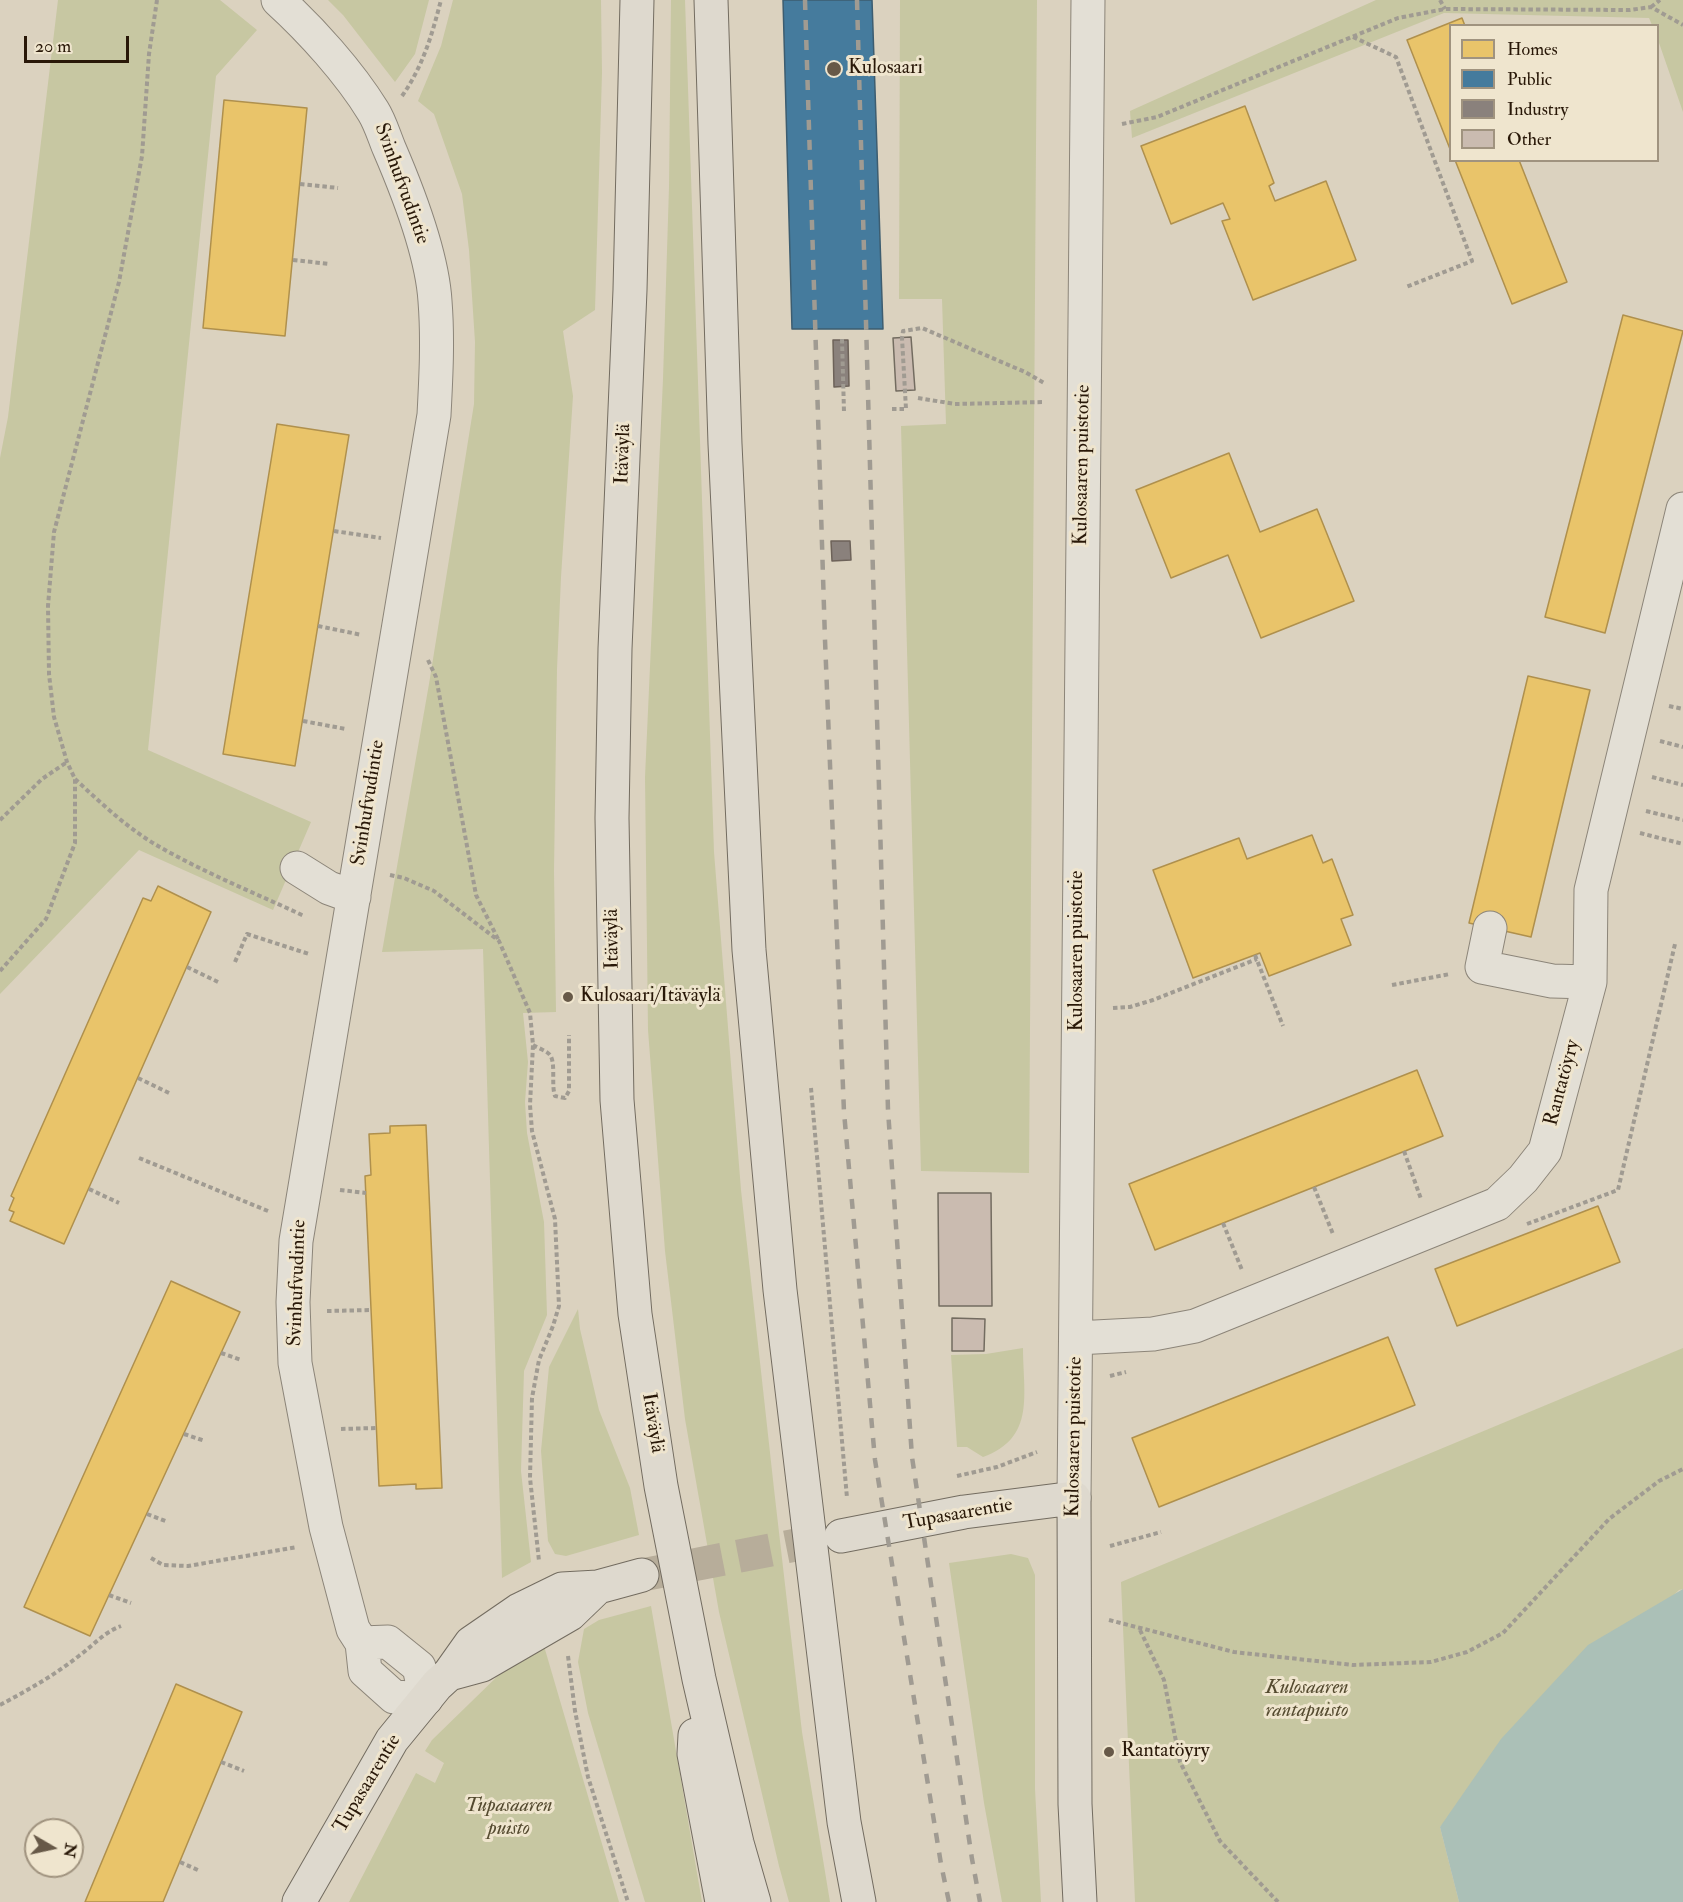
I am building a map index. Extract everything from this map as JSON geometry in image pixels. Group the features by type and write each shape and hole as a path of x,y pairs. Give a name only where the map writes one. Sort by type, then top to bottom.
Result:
{"main road":[{"name":"Itäväylä","path":"637,0 630,290 615,650 612,806 617,1100 635,1314 661,1486 699,1679 754,1902"},
{"path":"711,0 726,456 749,950 782,1302 844,1822 859,1902"},
{"name":"Tupasaarentie","path":"842,1536 964,1512 1074,1498"},
{"name":"Kulosaaren puistotie","path":"1074,1498 1075,1804 1080,1902"},
{"name":"Tupasaarentie","path":"299,1902 392,1740 449,1674 482,1665 570,1614 598,1587 642,1575"},
{"path":"699,1679 694,1754 722,1902"}],"street":[{"name":"Svinhufvudintie","path":"278,0 296,16 332,57 373,111 397,166 423,238 435,299 434,415 319,1094 296,1240 293,1302 295,1363 326,1527 353,1629 362,1643 365,1671 394,1697 426,1699"},
{"name":"Kulosaaren puistotie","path":"1074,1498 1088,0"},
{"name":"Rantatöyry","path":"1076,1338 1153,1334 1195,1326 1497,1204 1523,1179 1545,1151 1590,982 1591,890 1683,509"},
{"path":"297,868 329,888 354,897"},
{"path":"1490,928 1482,967 1552,981 1590,982"}],"path":[{"path":"157,0 149,54 142,156 119,282 54,531 48,606 49,674 54,717 67,762 75,779 109,811 156,845 196,866 323,925 348,932"},
{"path":"373,111 398,101 414,79 432,38 441,0"},
{"path":"1440,0 1445,9"},
{"path":"1086,130 1157,117 1398,18 1445,9 1630,10 1651,7 1660,0"},
{"path":"1651,7 1683,25"},
{"path":"1352,37 1396,57 1472,261 1406,287"},
{"path":"300,184 338,188"},
{"path":"293,260 330,264"},
{"path":"892,410 906,409 902,338 903,331 909,329 922,328 1025,372 1044,383"},
{"path":"842,339 843,412"},
{"path":"918,398 956,404 1044,402"},
{"path":"334,531 386,539"},
{"path":"318,626 370,636"},
{"path":"428,658 436,677 476,895 530,1013 533,1045 530,1105 532,1131 555,1219 559,1306 539,1360 532,1398 530,1478 539,1571"},
{"path":"303,721 354,730"},
{"path":"1650,739 1683,747"},
{"path":"0,820 42,779 67,762"},
{"path":"1641,775 1683,785"},
{"path":"0,971 46,919 75,843 75,779"},
{"path":"1643,810 1683,820"},
{"path":"1639,833 1683,844"},
{"path":"359,863 434,891 499,941"},
{"path":"235,962 247,934 318,957"},
{"path":"1112,1008 1130,1007 1153,1000 1256,957 1283,1026"},
{"path":"187,967 218,982"},
{"path":"1392,985 1482,967"},
{"path":"533,1045 550,1054 552,1088 555,1096 565,1098 569,1091 569,1035"},
{"path":"138,1078 169,1093"},
{"path":"811,1088 847,1498"},
{"path":"1404,1152 1422,1202"},
{"path":"139,1158 274,1214"},
{"path":"1314,1187 1334,1237"},
{"path":"89,1189 119,1203"},
{"path":"334,1190 366,1193"},
{"path":"1223,1223 1243,1273"},
{"path":"322,1311 371,1310"},
{"path":"221,1353 241,1360"},
{"path":"335,1429 376,1428"},
{"path":"184,1434 205,1441"},
{"path":"946,1478 997,1467 1037,1452"},
{"path":"1109,1620 1234,1652 1353,1665 1431,1662 1458,1654 1503,1633 1609,1519 1659,1481 1683,1470"},
{"path":"837,1500 858,1496"},
{"path":"147,1514 168,1522"},
{"path":"1110,1546 1161,1532"},
{"path":"151,1558 163,1565 188,1566 300,1546"},
{"path":"109,1595 131,1603"},
{"path":"0,1705 44,1681 106,1632 121,1626"},
{"path":"1140,1629 1164,1680 1180,1762 1220,1841 1278,1902"},
{"path":"567,1653 588,1777 628,1902"},
{"path":"221,1762 244,1771"},
{"path":"180,1862 200,1870"}],"green space":[{"path":"58,0 220,0 257,30 216,76 148,750 311,822 273,910 139,850 0,994 0,458 8,417"},
{"path":"328,0 429,0 415,54 395,82 343,15"},
{"path":"453,0 601,0 602,73 595,310 563,331 573,396 557,669 554,871 556,1012 523,1013 528,1062 525,1102 527,1133 544,1222 547,1315 524,1371 521,1471 531,1562 502,1578 483,949 382,952 429,684 474,404 475,342 469,250 462,194 434,114 418,101 441,46"},
{"path":"671,0 685,0 714,852 741,1190 802,1732 830,1902 789,1902 779,1866 719,1612 685,1419 665,1251 648,1030 645,777 663,379 669,187"},
{"path":"900,0 1037,0 1029,1173 921,1171 901,426 946,424 942,299 899,299"},
{"path":"1376,0 1683,0 1683,112 1659,43 1659,24 1652,24 1649,18 1444,13 1132,138 1130,111"},
{"path":"578,1309 580,1329 599,1410 630,1488 639,1535 566,1556 555,1554 548,1541 541,1451 549,1367"},
{"path":"1023,1348 1023,1413 1012,1438 1000,1449 983,1457 967,1447 957,1447 951,1355 986,1354"},
{"name":"Kulosaaren rantapuisto","path":"1683,1348 1683,1589 1679,1590 1440,1827 1459,1902 1135,1902 1121,1582"},
{"path":"1011,1554 1028,1558 1035,1575 1035,1789 1041,1902 1002,1902 984,1803 949,1563"},
{"path":"651,1606 702,1902 645,1902 588,1713 578,1662 584,1629 599,1620"},
{"name":"Tupasaaren puisto","path":"544,1646 619,1902 349,1902 416,1773 435,1783 444,1763 425,1751 432,1740 509,1665"}],"shaded area":[{"path":"1683,1589 1683,1902 1459,1902 1440,1827 1501,1739 1588,1645"}],"building: Homes":[{"path":"1462,18 1464,24 1449,24 1449,146 1407,40"},
{"path":"224,100 307,108 285,336 203,328"},
{"path":"1245,106 1274,183 1269,186 1275,201 1326,181 1356,260 1253,300 1222,221 1230,219 1223,203 1171,224 1141,146"},
{"path":"1456,162 1520,162 1567,282 1512,304"},
{"path":"1623,315 1683,331 1605,633 1545,617"},
{"path":"277,424 349,435 295,766 223,754"},
{"path":"1229,453 1260,532 1317,509 1354,601 1261,638 1228,555 1171,578 1136,490"},
{"path":"1528,676 1590,690 1531,937 1469,923"},
{"path":"1312,835 1323,863 1332,859 1353,915 1341,919 1351,945 1269,976 1260,953 1193,978 1153,870 1239,838 1247,859"},
{"path":"158,886 211,912 64,1244 10,1221 14,1212 9,1210 14,1198 11,1196 143,898 151,901"},
{"path":"1417,1070 1443,1136 1155,1250 1129,1184"},
{"path":"426,1125 442,1488 416,1489 416,1484 379,1486 365,1176 371,1175 369,1134 390,1133 390,1126"},
{"path":"1598,1206 1620,1262 1457,1326 1435,1269"},
{"path":"171,1281 240,1312 90,1636 24,1607"},
{"path":"1388,1337 1415,1405 1159,1507 1132,1438"},
{"path":"176,1684 242,1712 163,1902 85,1902"}],"building: Public":[{"path":"783,0 872,0 883,329 792,329"}],"building: Industry":[{"path":"833,340 848,340 849,386 834,387"},
{"path":"831,541 850,541 851,560 832,561"}],"building: Other":[{"path":"911,337 915,390 896,391 893,338"},
{"path":"938,1193 991,1193 992,1306 939,1306"},
{"path":"952,1318 985,1319 984,1351 952,1351"}],"tunnel":[{"path":"642,1575 837,1537"}],"railway":[{"path":"805,0 825,640 844,1112 875,1460 949,1902"},
{"path":"857,0 888,1110 912,1457 980,1902"}],"place":[{"name":"Kulosaari","path":"834,69"},
{"name":"Kulosaari/Itäväylä","path":"568,997"},
{"name":"Rantatöyry","path":"1109,1752"}]}
